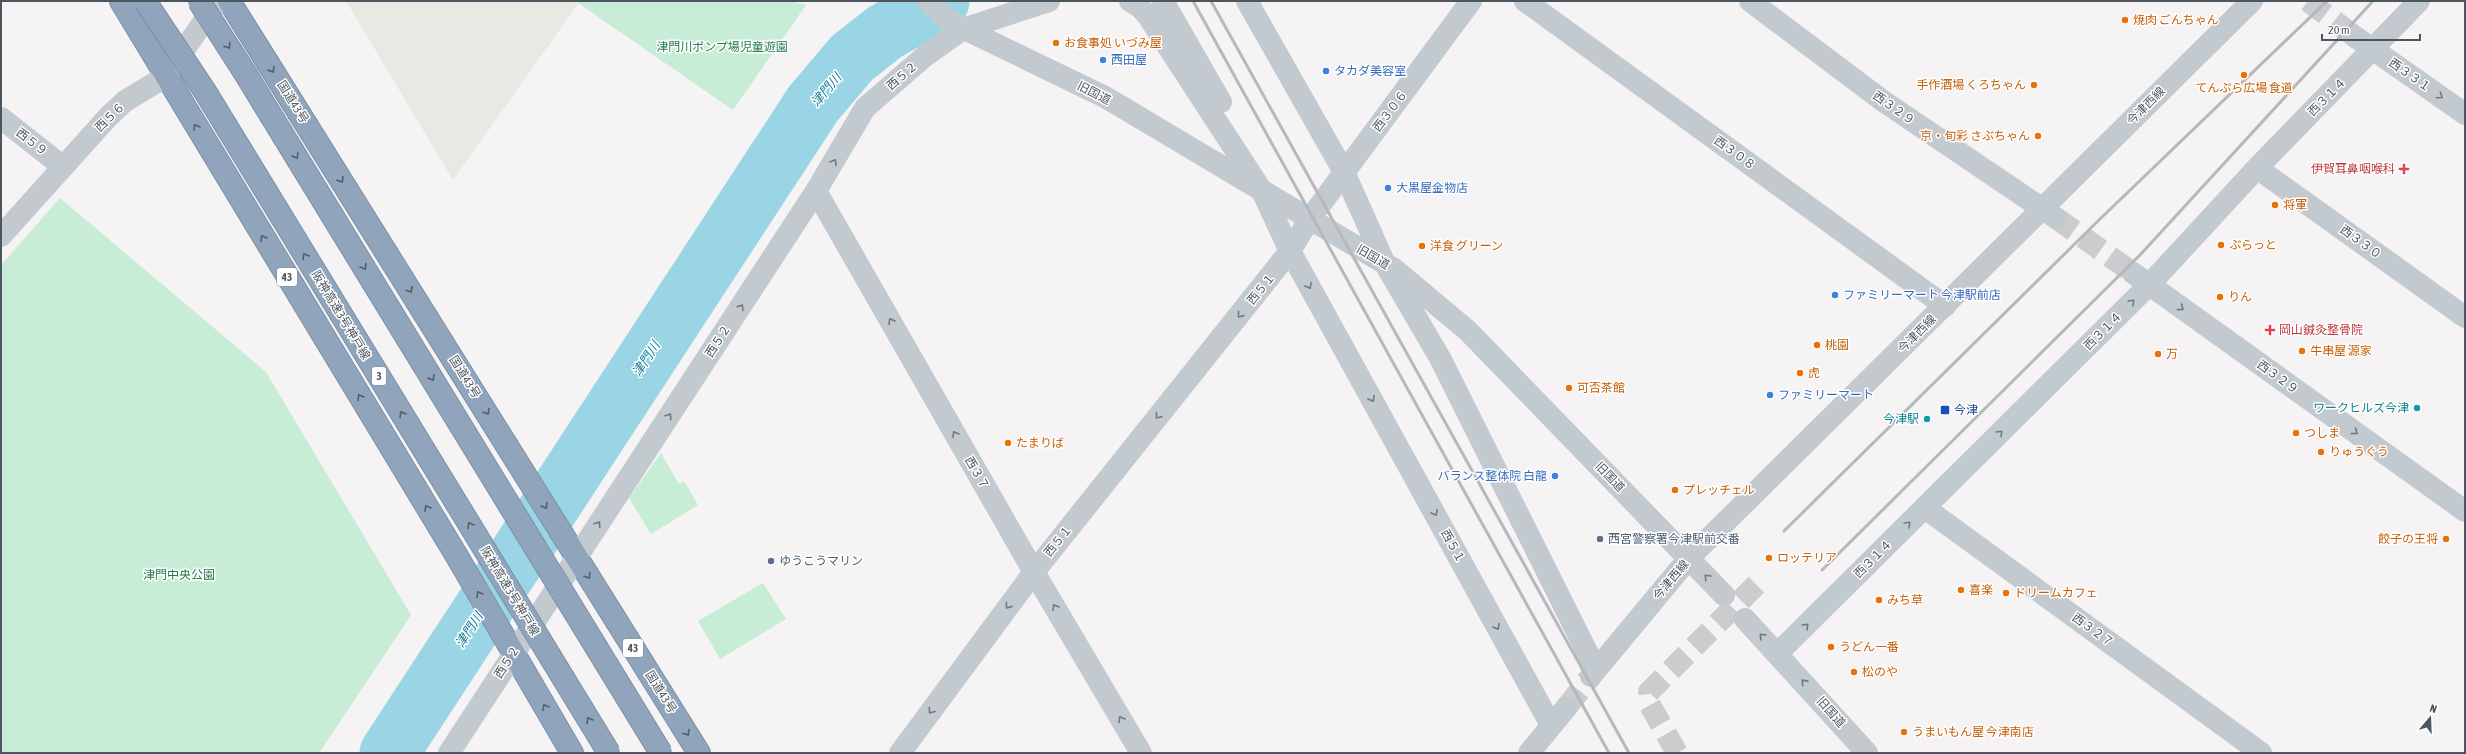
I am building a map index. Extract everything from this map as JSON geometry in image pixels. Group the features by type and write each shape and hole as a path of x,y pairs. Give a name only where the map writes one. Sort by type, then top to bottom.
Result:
{"highway":[{"name":"43","path":"121,1 464,570 572,753"},
{"name":"阪神高速3号神戸線","path":"145,1 210,100 609,753"},
{"path":"199,1 245,73 661,753"},
{"name":"国道43号","path":"229,1 699,753"}],"street":[{"name":"西５６","path":"1,236 62,166 125,101 166,77 218,1"},
{"name":"旧国道","path":"928,1 955,25 1104,98 1262,190 1308,220 1385,264 1468,331 1724,595"},
{"name":"西５２","path":"448,753 509,646 572,550 816,191 865,108 925,56 955,25 1049,1"},
{"path":"1130,1 1140,7 1148,16 1234,146 1262,190 1290,251"},
{"path":"1163,1 1233,124 1234,146"},
{"path":"1247,1 1344,172 1385,264"},
{"name":"西３０６","path":"1290,251 1308,220 1471,1"},
{"name":"西３０８","path":"1525,1 1945,306"},
{"name":"西３２９","path":"1750,1 1883,101 2049,214"},
{"name":"今津西線","path":"1385,264 1440,358 1594,673 1689,558 1945,306 2049,214 2252,1"},
{"name":"西３１４","path":"1778,653 1925,508 2141,279 2257,168 2374,50 2419,1"},
{"name":"西３３１","path":"2354,36 2465,114"},
{"name":"西５９","path":"1,118 62,166"},
{"name":"西３３０","path":"2257,168 2465,317"},
{"name":"西３７","path":"816,191 1034,572 1141,753"},
{"name":"西５１","path":"900,753 1034,572 1290,251 1551,725"},
{"name":"西３２９","path":"2141,279 2465,511"},
{"name":"西３２７","path":"1925,508 2261,753"},
{"name":"旧国道","path":"1745,619 1778,653 1867,753"},
{"path":"1530,753 1566,708"}],"shaded area":[{"path":"346,1 580,1 453,180"}],"green space":[{"name":"津門川ポンプ場児童遊園","path":"580,1 790,1 806,5 733,110 578,3"},
{"name":"津門中央公園","path":"60,198 266,372 411,615 319,753 1,753 1,265"},
{"path":"661,453 679,484 684,481 698,505 651,534 629,498"},
{"path":"763,583 786,619 720,659 698,621"}],"waterway":[{"name":"津門川","path":"389,753 813,104 852,58 885,32 940,1"}],"tunnel":[{"path":"2308,1 2354,36"},
{"path":"2056,218 2133,273"},
{"path":"1677,753 1650,705 1649,692 1759,582"},
{"path":"1566,708 1591,676"}],"railway":[{"path":"1193,1 1609,753"},
{"path":"1211,1 1629,753"},
{"path":"1784,531 2100,219 2327,1"},
{"path":"1822,570 2140,255 2373,1"}],"place":[{"name":"焼肉 ごんちゃん","path":"2125,20"},
{"name":"お食事処 いづみ屋","path":"1056,43"},
{"name":"西田屋","path":"1103,60"},
{"name":"タカダ美容室","path":"1326,71"},
{"name":"てんぷら広場 食道","path":"2244,75"},
{"name":"手作酒場 くろちゃん","path":"2034,85"},
{"name":"京・旬彩 さぶちゃん","path":"2038,136"},
{"name":"伊賀耳鼻咽喉科","path":"2404,169"},
{"name":"大黒屋金物店","path":"1388,188"},
{"name":"将軍","path":"2275,205"},
{"name":"ぷらっと","path":"2221,245"},
{"name":"洋食 グリーン","path":"1422,246"},
{"name":"ファミリーマート 今津駅前店","path":"1835,295"},
{"name":"りん","path":"2220,297"},
{"name":"岡山鍼灸整骨院","path":"2270,330"},
{"name":"桃園","path":"1817,345"},
{"name":"牛串屋 源家","path":"2302,351"},
{"name":"万","path":"2158,354"},
{"name":"虎","path":"1800,373"},
{"name":"可否茶館","path":"1569,388"},
{"name":"ファミリーマート","path":"1770,395"},
{"name":"ワークヒルズ今津","path":"2417,408"},
{"name":"今津","path":"1945,410"},
{"name":"今津駅","path":"1927,419"},
{"name":"つしま","path":"2296,433"},
{"name":"たまりば","path":"1008,443"},
{"name":"りゅうぐう","path":"2321,452"},
{"name":"バランス整体院 白龍","path":"1555,476"},
{"name":"プレッチェル","path":"1675,490"},
{"name":"西宮警察署今津駅前交番","path":"1600,539"},
{"name":"餃子の王将","path":"2446,539"},
{"name":"ロッテリア","path":"1769,558"},
{"name":"ゆうこうマリン","path":"771,561"},
{"name":"喜楽","path":"1961,590"},
{"name":"ドリームカフェ","path":"2006,593"},
{"name":"みち草","path":"1879,600"},
{"name":"うどん一番","path":"1831,647"},
{"name":"松のや","path":"1854,672"},
{"name":"うまいもん屋 今津南店","path":"1904,732"}]}
